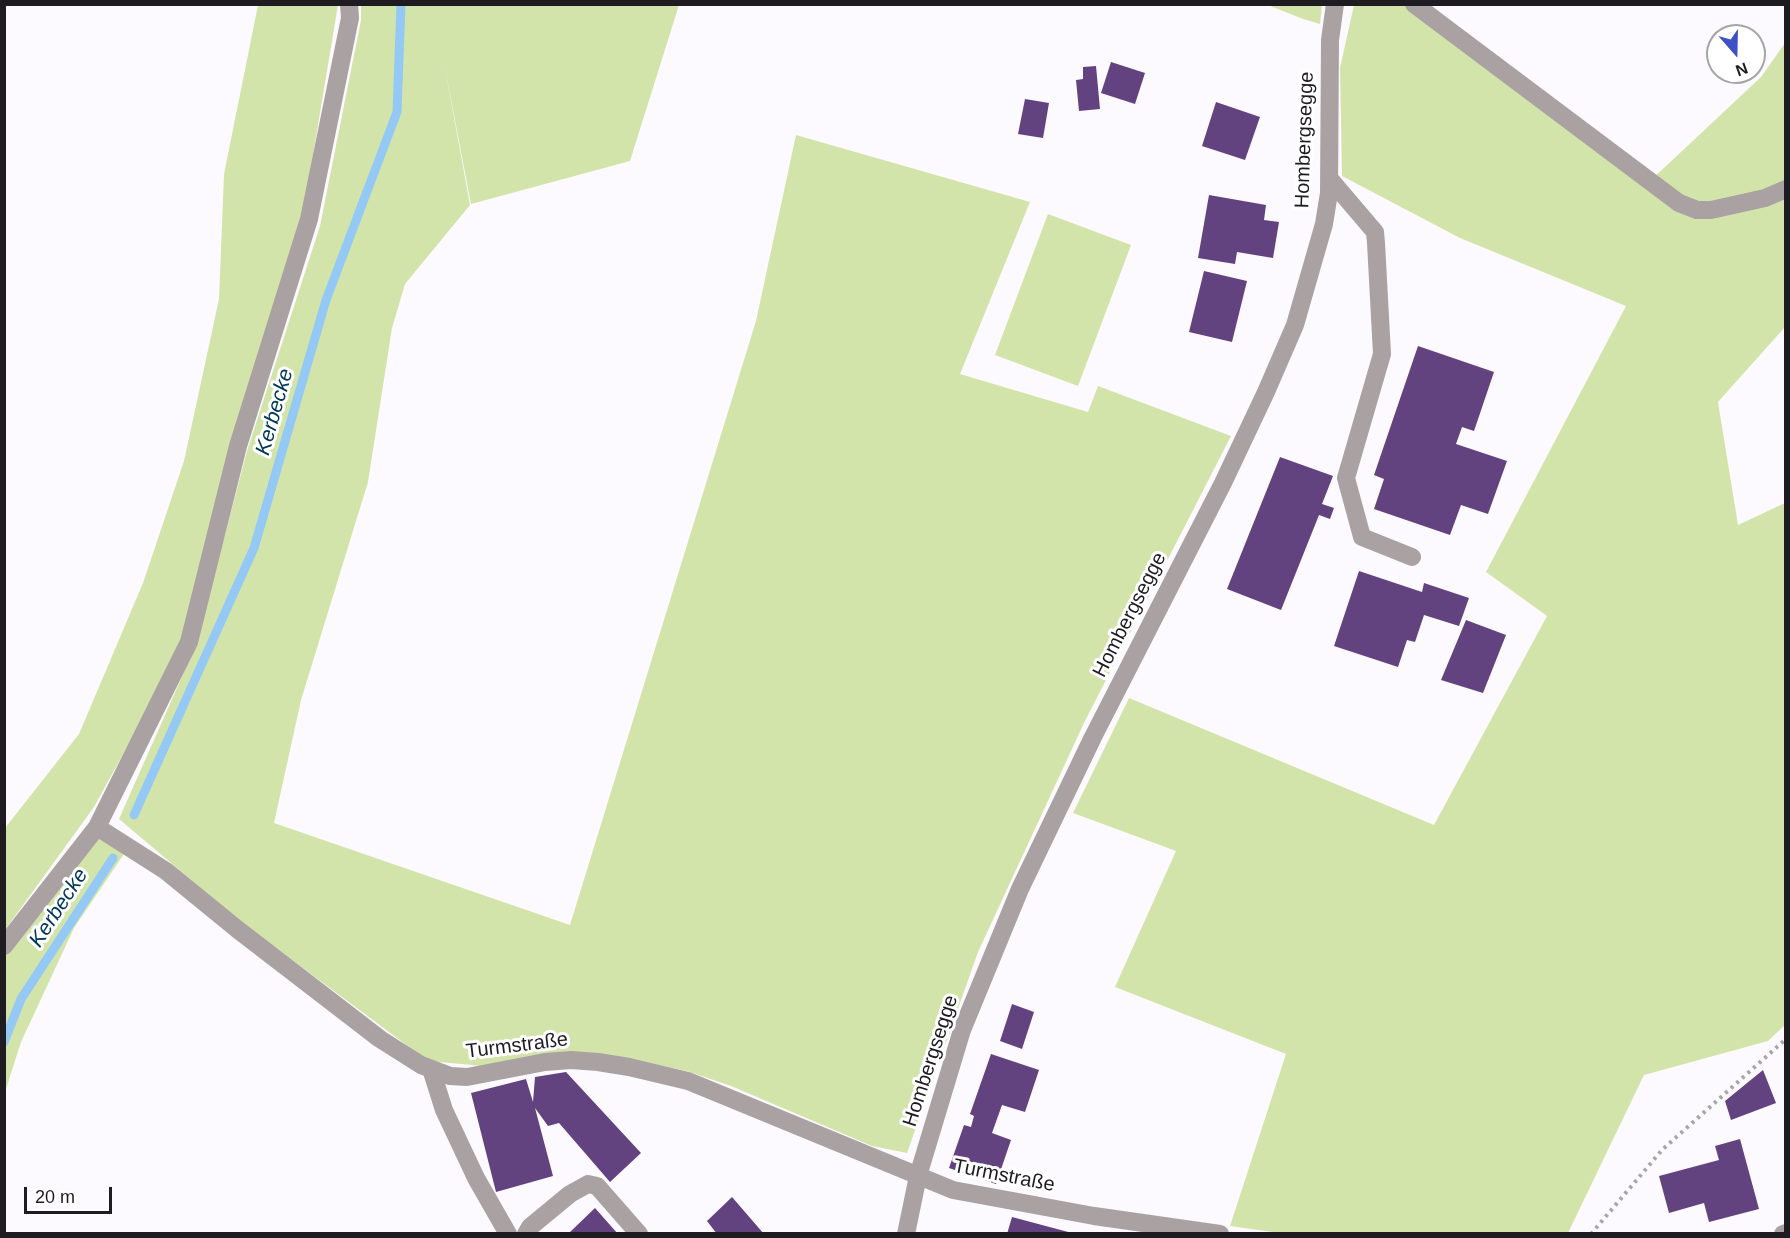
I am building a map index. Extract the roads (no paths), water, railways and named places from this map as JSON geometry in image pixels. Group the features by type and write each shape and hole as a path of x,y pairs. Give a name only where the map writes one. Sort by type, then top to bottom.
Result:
{"street":[{"path":"4,946 97,827 189,642 238,446 309,219 350,18 349,4"},
{"name":"Hombergsegge","path":"906,1233 918,1176 962,1030 1020,890 1094,736 1223,483 1295,325 1324,224 1329,178 1330,40 1335,4"},
{"path":"1414,4 1679,203 1697,210 1711,210 1765,198 1785,189"},
{"path":"1329,178 1375,232 1376,243 1382,354 1346,478 1362,537 1412,557"},
{"name":"Turmstraße","path":"97,827 166,871 380,1039 430,1069 450,1076 467,1077 545,1062 571,1060 629,1067 688,1081 953,1190 993,1199 1220,1233"},
{"path":"430,1069 444,1110 471,1168 508,1233"},
{"path":"526,1233 530,1227 570,1194 588,1184 597,1186 639,1233"}],"waterway":[{"name":"Kerbecke","path":"134,815 254,548 326,300 397,112 401,4"},
{"name":"Kerbecke","path":"4,1042 21,999 113,858"}]}
